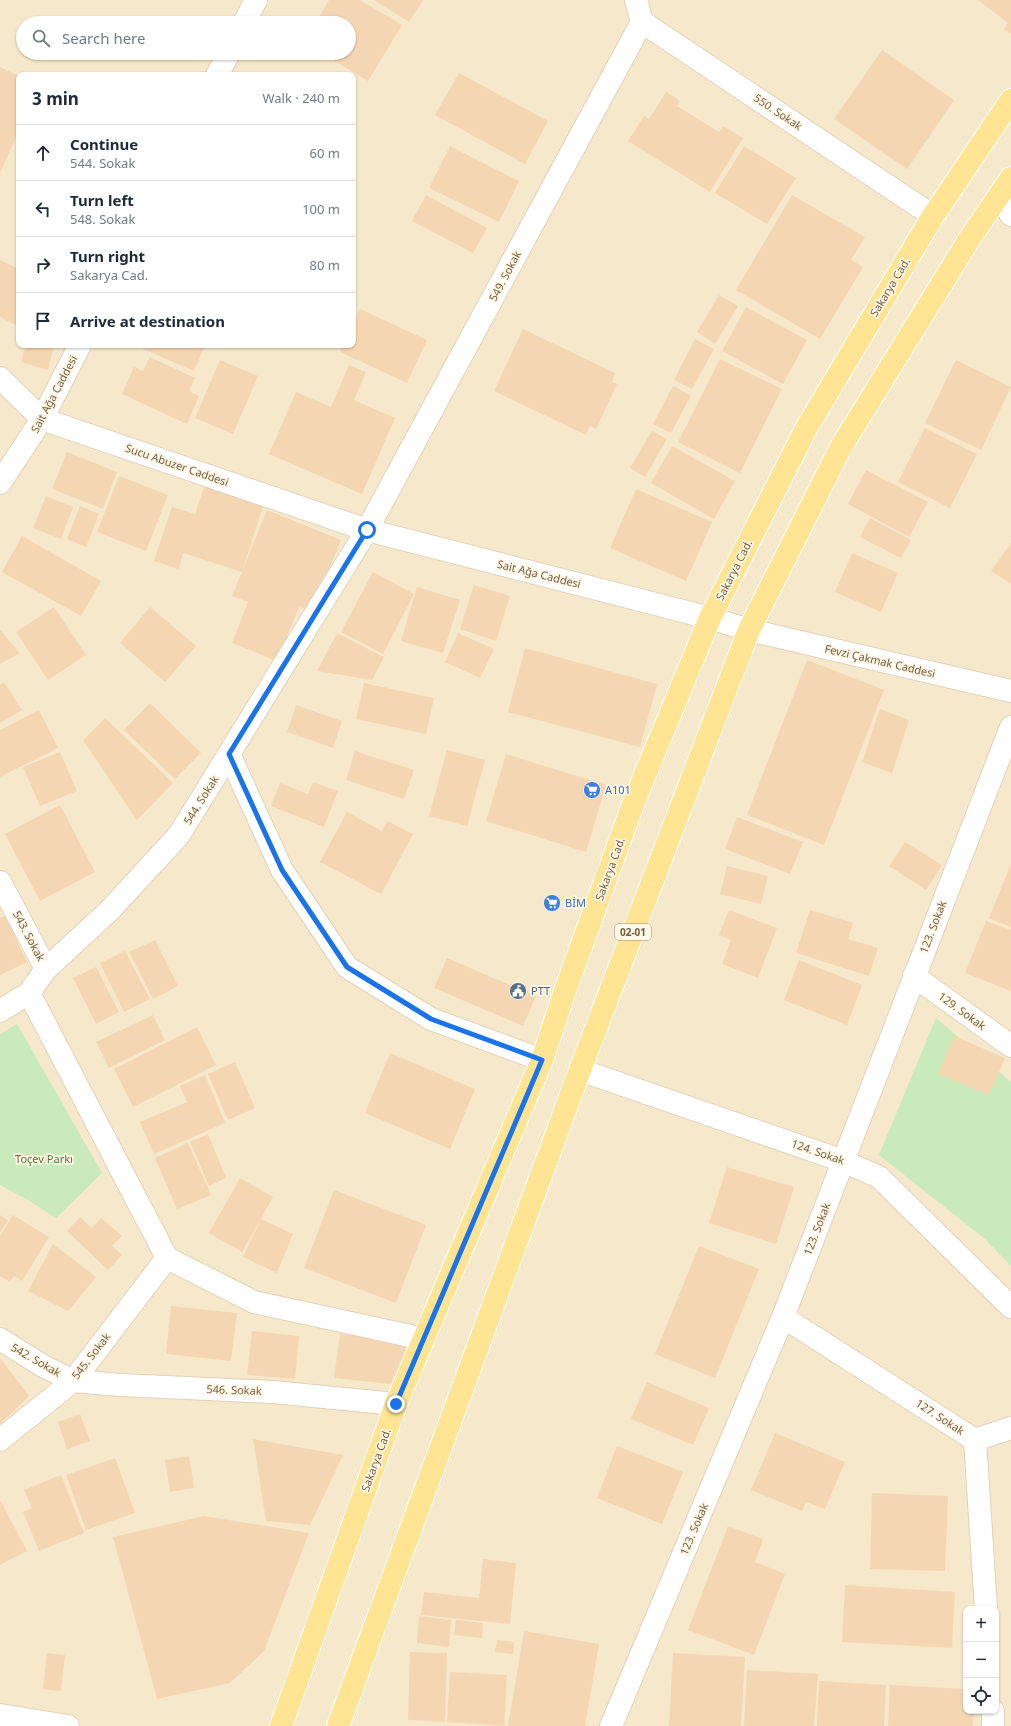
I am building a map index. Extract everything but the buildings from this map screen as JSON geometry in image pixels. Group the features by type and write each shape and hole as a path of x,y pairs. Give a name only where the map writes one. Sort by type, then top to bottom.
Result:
{"main road":[{"name":"Sakarya Cad.","path":"281,1726 396,1404 542,1060 566,988 635,799 710,618 807,427 933,216 1011,100"},
{"name":"02-01","path":"338,1726 580,1070 749,630 840,447 970,238 1005,187"}],"street":[{"path":"248,16 256,0"},
{"path":"636,0 642,22"},
{"name":"550. Sokak","path":"642,22 933,216"},
{"name":"549. Sokak","path":"367,530 642,22"},
{"path":"220,72 226,60"},
{"path":"1005,187 1011,215"},
{"name":"Sait Ağa Caddesi","path":"0,483 42,420 78,348"},
{"name":"Sucu Abuzer Caddesi","path":"0,378 42,420 367,530"},
{"name":"Sait Ağa Caddesi","path":"367,530 710,618 749,630"},
{"name":"544. Sokak","path":"0,1010 29,993 46,969 109,912 179,835 367,530"},
{"name":"Fevzi Çakmak Caddesi","path":"749,630 1011,691"},
{"name":"123. Sokak","path":"611,1726 783,1317 1011,727"},
{"path":"229,754 282,870 347,967 431,1019 542,1060"},
{"name":"543. Sokak","path":"0,882 46,969"},
{"name":"129. Sokak","path":"914,976 1011,1046"},
{"path":"29,993 167,1258 254,1302 424,1338"},
{"name":"124. Sokak","path":"580,1070 844,1161 879,1177 1011,1307"},
{"name":"545. Sokak","path":"0,1440 73,1381 167,1258"},
{"name":"127. Sokak","path":"783,1317 975,1440 986,1606"},
{"name":"542. Sokak","path":"0,1339 43,1366 73,1381"},
{"name":"546. Sokak","path":"73,1381 122,1385 273,1392 396,1404"},
{"path":"975,1440 1011,1428"},
{"path":"992,1714 994,1726"},
{"path":"0,1715 68,1726"}],"shaded area":[{"path":"0,0 1011,0 1011,1726 0,1726"}],"green space":[{"path":"936,1018 1011,1082 1011,1266 985,1239 879,1155"},
{"name":"Toçev Parkı","path":"17,1024 102,1173 56,1218 28,1200 0,1185 0,1034"}],"place":[{"name":"A101","path":"592,790"},
{"name":"BİM","path":"552,903"},
{"name":"PTT","path":"518,991"}],"route":[{"path":"367,530 229,754 282,870 347,967 431,1019 542,1060 396,1404"}]}
